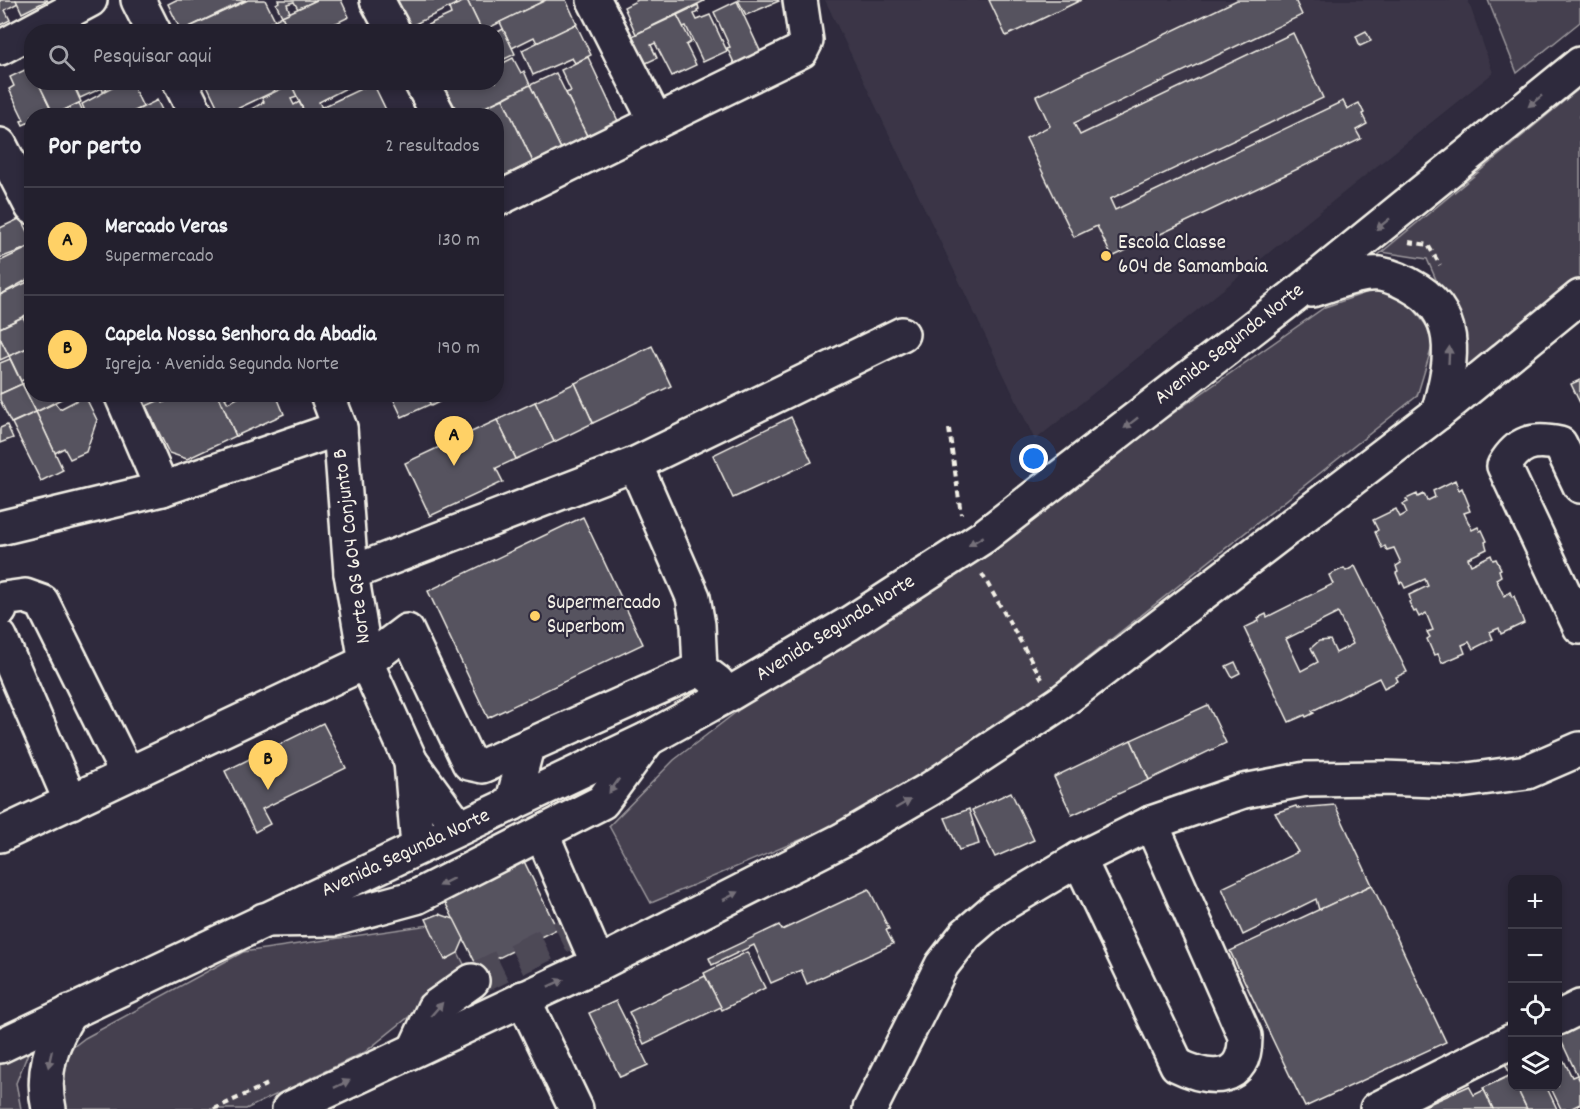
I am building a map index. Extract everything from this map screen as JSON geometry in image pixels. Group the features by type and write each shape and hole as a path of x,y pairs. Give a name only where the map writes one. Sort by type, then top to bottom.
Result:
{"main road":[{"path":"45,24 90,0"},
{"path":"138,0 150,24"},
{"path":"377,0 390,24"},
{"path":"594,0 656,122"},
{"path":"504,196 801,51 806,41 800,0"},
{"path":"0,48 24,35"},
{"name":"Avenida Segunda Norte","path":"0,1046 648,739 849,623 984,537 1293,297 1580,64"},
{"path":"184,90 193,108"},
{"path":"425,90 435,108"},
{"path":"0,145 24,192"},
{"path":"1293,297 1351,278 1379,274 1406,282 1427,296 1445,320 1450,343 1448,376 1438,412"},
{"path":"289,1109 598,964 842,840 930,789 1060,703 1438,412 1580,297"},
{"path":"351,573 635,464 902,334"},
{"path":"124,402 162,489"},
{"name":"Norte QS 604 Conjunto B","path":"330,402 339,428 351,573 366,662 411,762 459,828"},
{"path":"0,528 162,489 339,428"},
{"path":"1580,486 1560,444 1544,440 1525,444 1511,454 1504,466 1580,627"},
{"path":"635,464 693,597 698,625 700,669 731,693"},
{"path":"0,610 3,599 25,596 42,602 127,774"},
{"path":"0,835 366,662 407,631 469,763 483,766 700,669"},
{"path":"0,637 71,802"},
{"path":"264,920 335,919 416,897 602,802 648,739"},
{"path":"512,804 527,747"},
{"path":"870,1109 942,965 966,934 996,909 1079,859 1151,824 1244,791 1306,779 1384,778 1460,782 1527,772 1580,749"},
{"name":"Norte QS 604 Conjunto B","path":"411,762 418,847"},
{"path":"1079,859 1177,1065 1194,1073 1222,1076 1239,1067 1245,1053 1245,1036 1151,824"},
{"path":"542,834 575,929 598,964"},
{"path":"415,1049 434,1008 472,981"},
{"path":"523,998 576,1109"},
{"path":"1562,1015 1580,1006"},
{"path":"49,1109 48,1061 58,1031 70,1012"},
{"path":"1377,1109 1508,1043"}],"path":[{"path":"1043,680 1052,673"}],"shaded area":[{"name":"Escola Classe 604 de Samambaia","path":"825,0 1468,0 1493,73 1035,440"},
{"path":"1488,0 1580,0 1580,22 1517,73"},
{"path":"1580,88 1580,283 1457,383 1458,330 1427,259 1382,252 1371,261"},
{"path":"1374,290 1407,300 1435,337 1417,396 1002,726 833,826 651,903 609,826 674,760 748,703 985,545 1325,307"},
{"path":"443,923 467,970 365,1052 246,1109 65,1109 55,1061 85,1038 243,952"},
{"path":"31,1046 16,1083 21,1109 0,1109 0,1061"}],"building":[{"path":"0,0 16,0 18,3 5,10 10,20 0,25"},
{"path":"16,0 48,0 22,13"},
{"path":"176,0 246,0 196,24 178,24 168,4"},
{"path":"248,0 265,0 275,20 267,24 196,24"},
{"path":"278,0 317,0 298,9 294,2 287,4 290,13 282,16 276,4"},
{"path":"317,0 341,0 349,17 335,24 286,24 282,16"},
{"path":"388,0 454,0 456,4 415,24 400,24"},
{"path":"467,0 546,0 496,24 479,24"},
{"path":"467,0 479,24 430,24 451,14 449,8"},
{"path":"546,0 566,0 577,24 537,43 534,37 512,48 504,31 504,24 500,22"},
{"path":"638,0 704,1 636,34 624,7"},
{"path":"738,0 778,0 779,1 746,15"},
{"path":"989,0 1081,0 1006,36"},
{"path":"1237,0 1295,0 1302,15 1074,123 1080,135 1293,33 1323,98 1110,199 1115,210 1343,101 1347,109 1359,103 1364,113 1362,114 1367,124 1356,130 1361,139 1112,257 1097,226 1074,237 1026,138 1050,126 1036,96"},
{"path":"737,1 762,55 736,67 727,48 730,47 714,12"},
{"path":"698,5 698,12 694,14 697,20 710,15 727,51 703,62 686,26 683,27 677,15"},
{"path":"677,15 691,42 686,45 696,65 672,76 655,43 651,45 657,58 644,64 630,37"},
{"path":"282,16 286,24 267,24"},
{"path":"576,24 591,55 575,63 572,58 533,75 522,50"},
{"path":"504,31 515,54 504,59"},
{"path":"1366,31 1371,41 1360,46 1356,36"},
{"path":"588,57 618,121 587,136 566,93 571,91 561,70"},
{"path":"513,58 521,73 524,71 530,85 483,108 441,108 434,93 440,90 504,90 504,62"},
{"path":"24,70 24,90 42,90 51,108 24,108 24,120 9,89 14,86 10,77"},
{"path":"556,73 587,136 561,149 530,85"},
{"path":"530,85 561,149 533,162 503,99"},
{"path":"42,90 76,90 81,102 69,108 51,108"},
{"path":"76,90 98,90 80,98"},
{"path":"108,90 135,90 143,107 84,108 82,104"},
{"path":"209,90 275,91 239,108 218,108"},
{"path":"279,90 294,90 297,97 291,99 294,105 299,102 302,108 253,108 264,102 262,98"},
{"path":"294,90 342,90 319,102 322,108 303,108"},
{"path":"358,90 376,90 385,108 320,108"},
{"path":"503,99 533,162 504,176 504,108 483,108"},
{"path":"156,101 161,108 142,108"},
{"path":"79,103 81,108 69,108"},
{"path":"21,218 24,224 24,249 0,258 0,228"},
{"path":"24,250 24,282 0,295 0,261"},
{"path":"24,284 24,316 0,328 0,295"},
{"path":"23,317 24,349 9,356 0,338 0,328"},
{"path":"0,338 9,356 0,360"},
{"path":"652,346 671,386 593,423 575,383"},
{"path":"24,349 24,380 21,381 9,356"},
{"path":"10,359 22,384 0,394 0,363"},
{"path":"1580,380 1580,403 1571,384"},
{"path":"575,383 593,423 554,442 535,402"},
{"path":"22,384 24,402 31,402 36,412 11,423 0,400 0,394"},
{"path":"31,402 55,402 36,412"},
{"path":"73,402 88,402 97,420 86,452 70,459 64,448 55,453 36,412 55,403 60,409"},
{"path":"143,402 155,402 145,407"},
{"path":"155,402 221,402 236,436 187,459 169,453 146,406"},
{"path":"221,402 279,402 284,414 236,436"},
{"path":"395,402 430,402 431,404 402,417"},
{"path":"535,402 554,442 516,459 497,420"},
{"path":"36,412 63,470 41,481 12,423"},
{"path":"791,417 812,462 733,498 713,455"},
{"path":"497,420 516,459 496,468 503,482 430,516 405,463"},
{"path":"7,425 13,438 0,443 0,428"},
{"path":"1455,480 1459,490 1462,488 1469,505 1470,511 1464,513 1472,530 1478,527 1487,541 1485,542 1487,549 1468,558 1471,565 1491,555 1493,560 1496,559 1501,569 1499,570 1501,576 1496,579 1504,596 1510,592 1512,597 1514,596 1524,623 1501,634 1499,628 1490,632 1493,639 1473,649 1469,642 1462,645 1465,653 1442,663 1438,654 1434,655 1427,639 1430,637 1427,632 1433,630 1426,613 1419,617 1409,602 1411,601 1409,595 1428,586 1425,579 1405,588 1402,582 1400,583 1396,566 1401,563 1394,548 1387,550 1385,546 1382,548 1373,520 1396,509 1400,517 1407,513 1403,504 1408,502 1406,499 1417,494 1418,497 1424,494 1427,501 1435,497 1433,491"},
{"name":"Supermercado Superbom","path":"583,517 643,644 488,718 428,591"},
{"path":"1355,566 1407,672 1396,677 1398,681 1384,688 1379,678 1312,711 1314,713 1306,717 1305,715 1289,722 1244,628 1259,621 1258,618 1266,614 1267,617 1333,584 1329,575 1344,568 1346,571","holes":["1338,613 1353,644 1336,653 1330,640 1319,641 1311,648 1318,662 1301,671 1286,639"]},
{"path":"1235,662 1240,673 1232,677 1226,666"},
{"path":"1208,705 1226,743 1149,780 1131,740"},
{"path":"323,723 346,768 262,809 270,824 255,832 225,771"},
{"path":"1131,740 1149,780 1072,815 1054,777"},
{"path":"1011,792 1034,840 995,857 972,810"},
{"path":"1335,805 1372,885 1319,910 1316,899 1243,935 1222,888 1298,852 1275,813 1296,806 1297,808"},
{"path":"969,809 979,844 959,850 945,818"},
{"path":"519,851 557,929 478,968 439,890"},
{"path":"1372,885 1446,1042 1305,1107 1230,951"},
{"path":"869,889 889,929 886,930 893,944 807,984 801,970 771,983 754,945 712,965 709,958 779,925 782,930"},
{"path":"439,914 454,919 464,939 458,953 445,960 426,919"},
{"path":"747,952 765,988 722,1010 704,973"},
{"path":"705,976 721,1007 644,1044 629,1012"},
{"path":"616,1001 648,1065 620,1077 589,1013"},
{"path":"1580,1025 1580,1081 1562,1042 1562,1034"},
{"path":"1564,1061 1572,1077 1577,1075 1580,1081 1580,1104 1570,1109 1561,1109 1552,1091 1562,1091 1562,1062"},
{"path":"1508,1076 1508,1091 1518,1091 1527,1109 1493,1109 1483,1088"},
{"path":"1469,1086 1474,1095 1484,1090 1493,1109 1418,1109"},
{"path":"1518,1091 1548,1091 1557,1109 1527,1109"}],"tunnel":[{"path":"472,981 569,933"}],"place":[{"name":"Escola Classe 604 de Samambaia","path":"1106,256"},
{"name":"Mercado Veras","path":"454,466"},
{"name":"Supermercado Superbom","path":"535,616"},
{"name":"Capela Nossa Senhora da Abadia","path":"268,790"}]}
